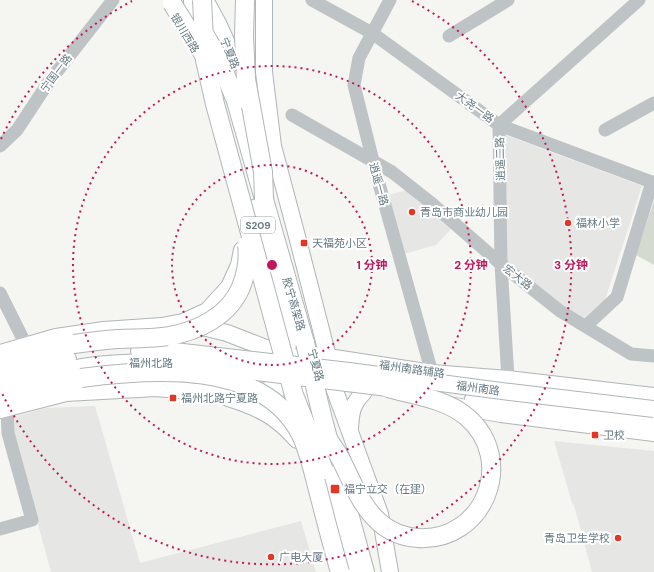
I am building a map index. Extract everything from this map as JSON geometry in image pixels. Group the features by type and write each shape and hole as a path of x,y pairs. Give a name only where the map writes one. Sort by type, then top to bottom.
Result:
{"highway":[{"name":"胶宁高架路","path":"169,0 212,68 227,110 306,399 348,572"},
{"name":"胶宁高架路","path":"183,0 195,15 221,66 236,101 305,343 328,440 365,572"},
{"path":"0,363 40,351 74,344 115,339 168,336 196,329 220,315 237,295 245,277 248,252 242,198 205,60 204,0"},
{"path":"245,0 244,36 246,79 263,172 264,199"},
{"name":"胶宁高架路","path":"242,198 294,395 324,470"},
{"path":"2,405 53,384 81,378 152,372 203,375 230,380 264,394 288,415 301,435 309,456 340,572"},
{"path":"328,440 339,455 352,484 370,512 387,528 399,534 426,538 448,534 459,529 469,521 485,500 489,488 491,458 485,441 477,428 467,417 443,403 388,388"}],"main road":[{"name":"银川西路","path":"163,0 188,34 204,68"},
{"path":"192,0 192,23 242,219"},
{"name":"宁夏路","path":"204,0 213,13 237,68 279,233 305,366 328,387 350,430 380,514 390,572"},
{"name":"宁夏路","path":"264,0 264,72 273,146 305,366"},
{"path":"0,353 56,337 104,330 162,326 183,322 207,311 229,287 240,265 243,244 242,198 218,102 204,68"},
{"path":"252,124 257,93 264,72"},
{"path":"229,171 242,198 305,366 324,489 348,572"},
{"path":"183,322 227,333 305,366 328,387 501,414 654,433"},
{"path":"166,389 179,388 187,381 188,335 186,324 183,322"},
{"name":"福州北路","path":"0,375 90,355 134,351 174,357 305,366"},
{"name":"福州北路","path":"0,388 48,374 89,366 174,357"},
{"path":"2,405 66,393 156,388 211,393 245,394 305,366"},
{"name":"福州南路辅路","path":"305,366 508,379 654,396"},
{"name":"福州南路","path":"305,366 388,388 654,421"},
{"name":"福州南路","path":"305,366 654,409"},
{"name":"宁夏路","path":"328,387 374,572"},
{"path":"350,430 351,413 353,407 357,399 364,392"},
{"path":"211,393 247,404 267,413 287,428 298,441 324,489"}],"street":[{"name":"宁国一路","path":"0,146 17,130 48,83 113,0"},
{"name":"大尧一路","path":"312,0 372,33 499,125 653,183"},
{"name":"逍遥一路","path":"390,0 359,58 354,85 372,160 432,373"},
{"path":"449,36 508,0"},
{"name":"逍遥二路","path":"508,379 501,264 499,125 639,0"},
{"path":"605,130 654,103"},
{"name":"宏大路","path":"292,115 392,172 430,202 501,264 560,311 632,354 654,356"},
{"path":"586,326 617,297 653,183"},
{"path":"0,293 26,345"},
{"path":"0,529 32,520 4,435 2,405"}],"shaded area":[{"name":"福林小学","path":"505,135 642,186 605,300 585,318 565,307 507,261"},
{"name":"青岛市商业幼儿园","path":"407,190 451,229 436,245 404,254 389,195"},
{"path":"654,200 654,265 636,255"},
{"path":"95,406 140,563 301,521 316,572 51,572 9,418 46,408"},
{"name":"青岛卫生学校","path":"554,441 654,451 654,572 592,572 574,505 572,503"}],"place":[{"name":"青岛市商业幼儿园","path":"412,212"},
{"name":"福林小学","path":"568,223"},
{"name":"天福苑小区","path":"304,243"},
{"name":"福州北路宁夏路","path":"173,398"},
{"name":"卫校","path":"595,435"},
{"name":"福宁立交（在建）","path":"335,489"},
{"name":"青岛卫生学校","path":"618,538"},
{"name":"广电大厦","path":"271,557"}]}
